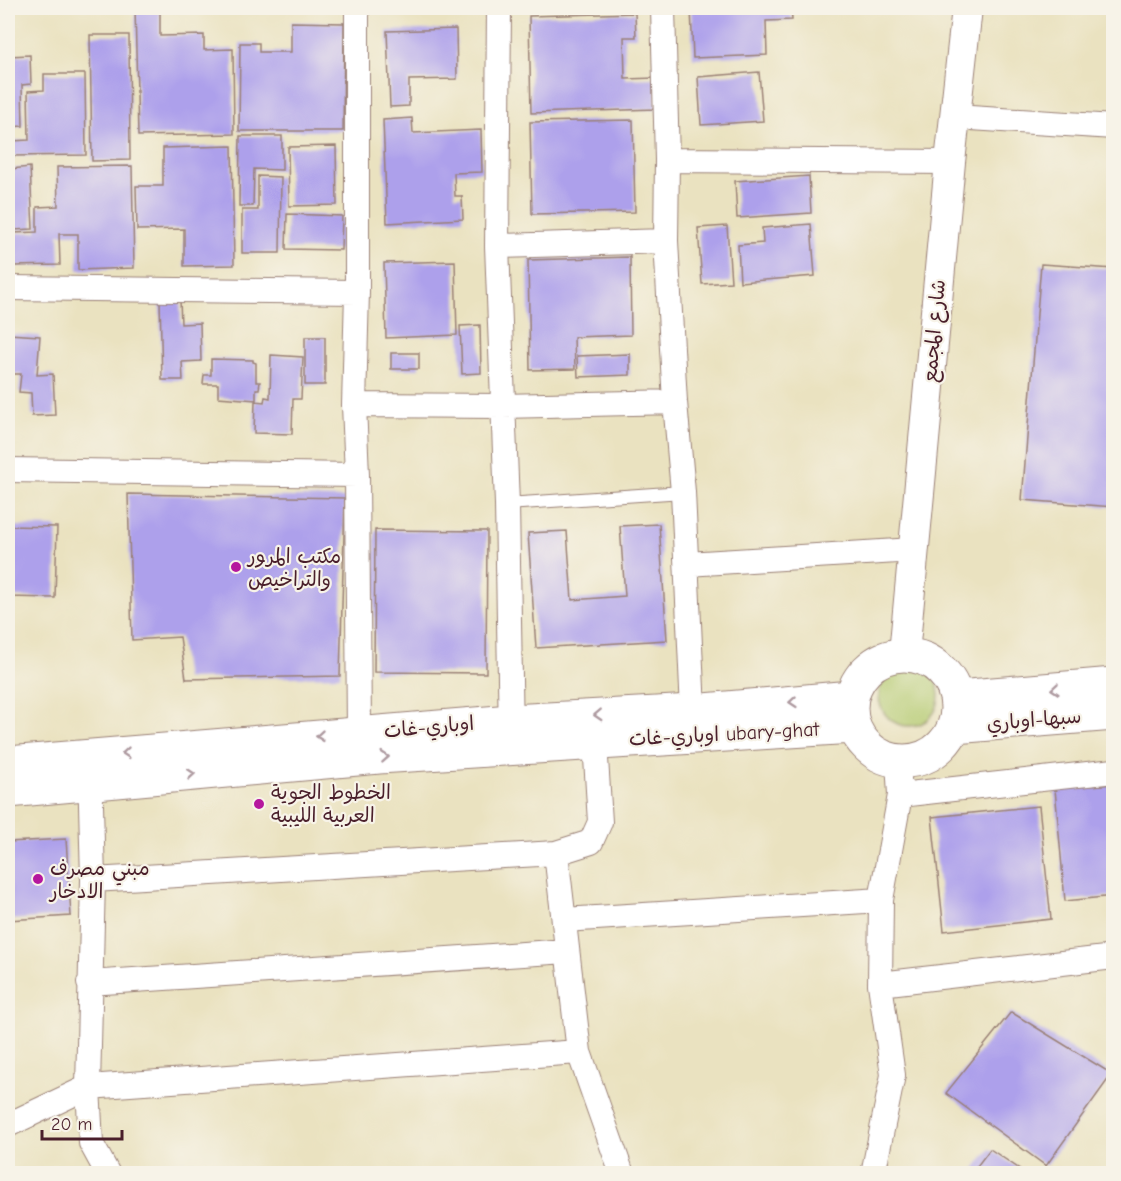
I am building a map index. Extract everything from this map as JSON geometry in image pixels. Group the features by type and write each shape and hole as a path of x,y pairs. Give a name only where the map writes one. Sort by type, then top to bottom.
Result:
{"highway":[{"path":"904,654 922,657 938,666 950,680 955,712 945,742 932,754 916,760 898,761 884,758 861,740 852,712 858,680 870,666 886,657 904,654"},
{"name":"سبها-اوباري","path":"955,712 1113,684"},
{"name":"اوباري-غات","path":"8,763 90,770 379,757 511,734 693,711 852,712"},
{"name":"اوباري-غات ubary-ghat","path":"595,742 852,712"},
{"name":"سبها-اوباري","path":"955,712 1113,714"},
{"name":"اوباري-غات","path":"8,791 90,770 359,733 511,734 595,742"}],"street":[{"path":"357,8 357,292 354,405 357,475 359,733"},
{"path":"499,8 497,246 507,504 511,734"},
{"path":"663,8 667,160 666,241 675,402 683,492 693,711"},
{"name":"شارع المجمع","path":"904,654 950,162 967,8"},
{"path":"955,117 1113,127"},
{"path":"667,160 950,162"},
{"path":"497,246 666,241"},
{"path":"8,288 357,292"},
{"path":"354,405 502,406 675,402"},
{"path":"8,470 357,475"},
{"path":"687,564 914,550"},
{"path":"93,880 555,853 591,842 600,822 595,742"},
{"path":"873,1173 893,1075 880,984 881,900 900,795 898,761"},
{"path":"90,770 93,880 88,1087 91,1143 108,1173"},
{"path":"900,795 1113,771"},
{"path":"555,853 579,1052 622,1173"},
{"path":"564,920 881,900"},
{"path":"89,983 567,951"},
{"path":"880,984 1113,957"},
{"path":"8,1125 88,1087 579,1052"}],"lane":[{"path":"507,504 683,492"}],"green space":[{"path":"903,666 915,666 931,674 937,684 939,696 937,708 931,718 915,726 903,726 887,718 879,702 879,690 887,674"}],"building":[{"path":"135,8 160,8 160,36 204,35 204,50 233,49 234,134 138,136"},
{"path":"691,8 791,8 792,20 766,21 767,55 693,58"},
{"path":"635,13 636,37 624,37 625,79 656,78 656,109 531,113 529,16"},
{"path":"291,22 344,23 343,131 239,131 240,43 259,43 259,52 291,52"},
{"path":"456,29 457,79 409,80 409,106 390,107 387,31"},
{"path":"90,35 129,35 130,160 92,161"},
{"path":"30,55 31,84 22,85 23,126 8,127 8,56"},
{"path":"759,72 763,121 701,125 698,77"},
{"path":"44,74 85,74 86,155 11,156 11,141 29,140 28,91 44,90"},
{"path":"412,118 413,133 481,130 482,172 454,173 455,196 462,196 463,219 387,223 383,120"},
{"path":"633,120 635,212 532,214 530,122"},
{"path":"240,136 282,136 282,170 254,169 253,206 239,206"},
{"path":"232,146 234,265 184,266 184,229 137,230 136,186 163,186 163,148"},
{"path":"336,146 337,205 289,206 288,147"},
{"path":"132,166 134,268 78,270 78,234 59,234 60,265 13,266 13,233 37,232 37,207 58,206 57,167"},
{"path":"30,167 33,229 13,230 11,169"},
{"path":"258,176 281,177 280,253 242,253 242,210 258,210"},
{"path":"809,176 811,213 737,218 735,181"},
{"path":"287,214 342,216 341,250 286,249"},
{"path":"811,224 815,276 740,282 738,245 763,243 762,228"},
{"path":"727,226 731,282 702,284 698,228"},
{"path":"9,244 10,265 8,265"},
{"path":"630,257 631,335 574,337 575,369 530,370 528,260"},
{"path":"455,261 457,335 386,338 384,263"},
{"path":"1041,264 1114,269 1114,507 1022,500"},
{"path":"160,300 180,300 181,324 200,323 201,361 182,362 183,380 162,380"},
{"path":"480,325 481,373 462,374 460,326"},
{"path":"8,334 40,336 37,375 53,374 55,415 32,416 31,393 19,392 21,374 8,374"},
{"path":"305,337 325,337 325,385 305,385"},
{"path":"391,353 419,353 419,369 391,369"},
{"path":"630,354 630,375 578,377 577,356"},
{"path":"271,355 303,357 301,399 293,399 292,434 254,433 255,401 264,402 265,397 270,398"},
{"path":"211,359 253,360 256,363 256,382 260,382 259,389 256,389 256,400 218,397 218,384 203,384 204,375 211,375"},
{"name":"مكتب المرور والتراخيص","path":"128,494 345,498 340,676 186,679 180,637 132,640"},
{"path":"659,524 667,640 536,648 528,533 567,531 572,600 625,596 620,526"},
{"path":"8,526 57,527 55,598 8,597"},
{"path":"375,530 487,531 486,673 374,672"},
{"path":"1114,784 1114,896 1065,901 1055,789"},
{"path":"1039,806 1051,919 944,931 932,817"},
{"name":"مبني مصرف الادخار","path":"66,839 71,916 8,920 8,842"},
{"path":"1011,1012 1112,1074 1046,1166 946,1093"},
{"path":"990,1149 1027,1174 971,1174"}],"place":[{"name":"مكتب المرور والتراخيص","path":"236,567"},
{"name":"الخطوط الجوية العربية الليبية","path":"259,804"},
{"name":"مبني مصرف الادخار","path":"38,879"}]}
